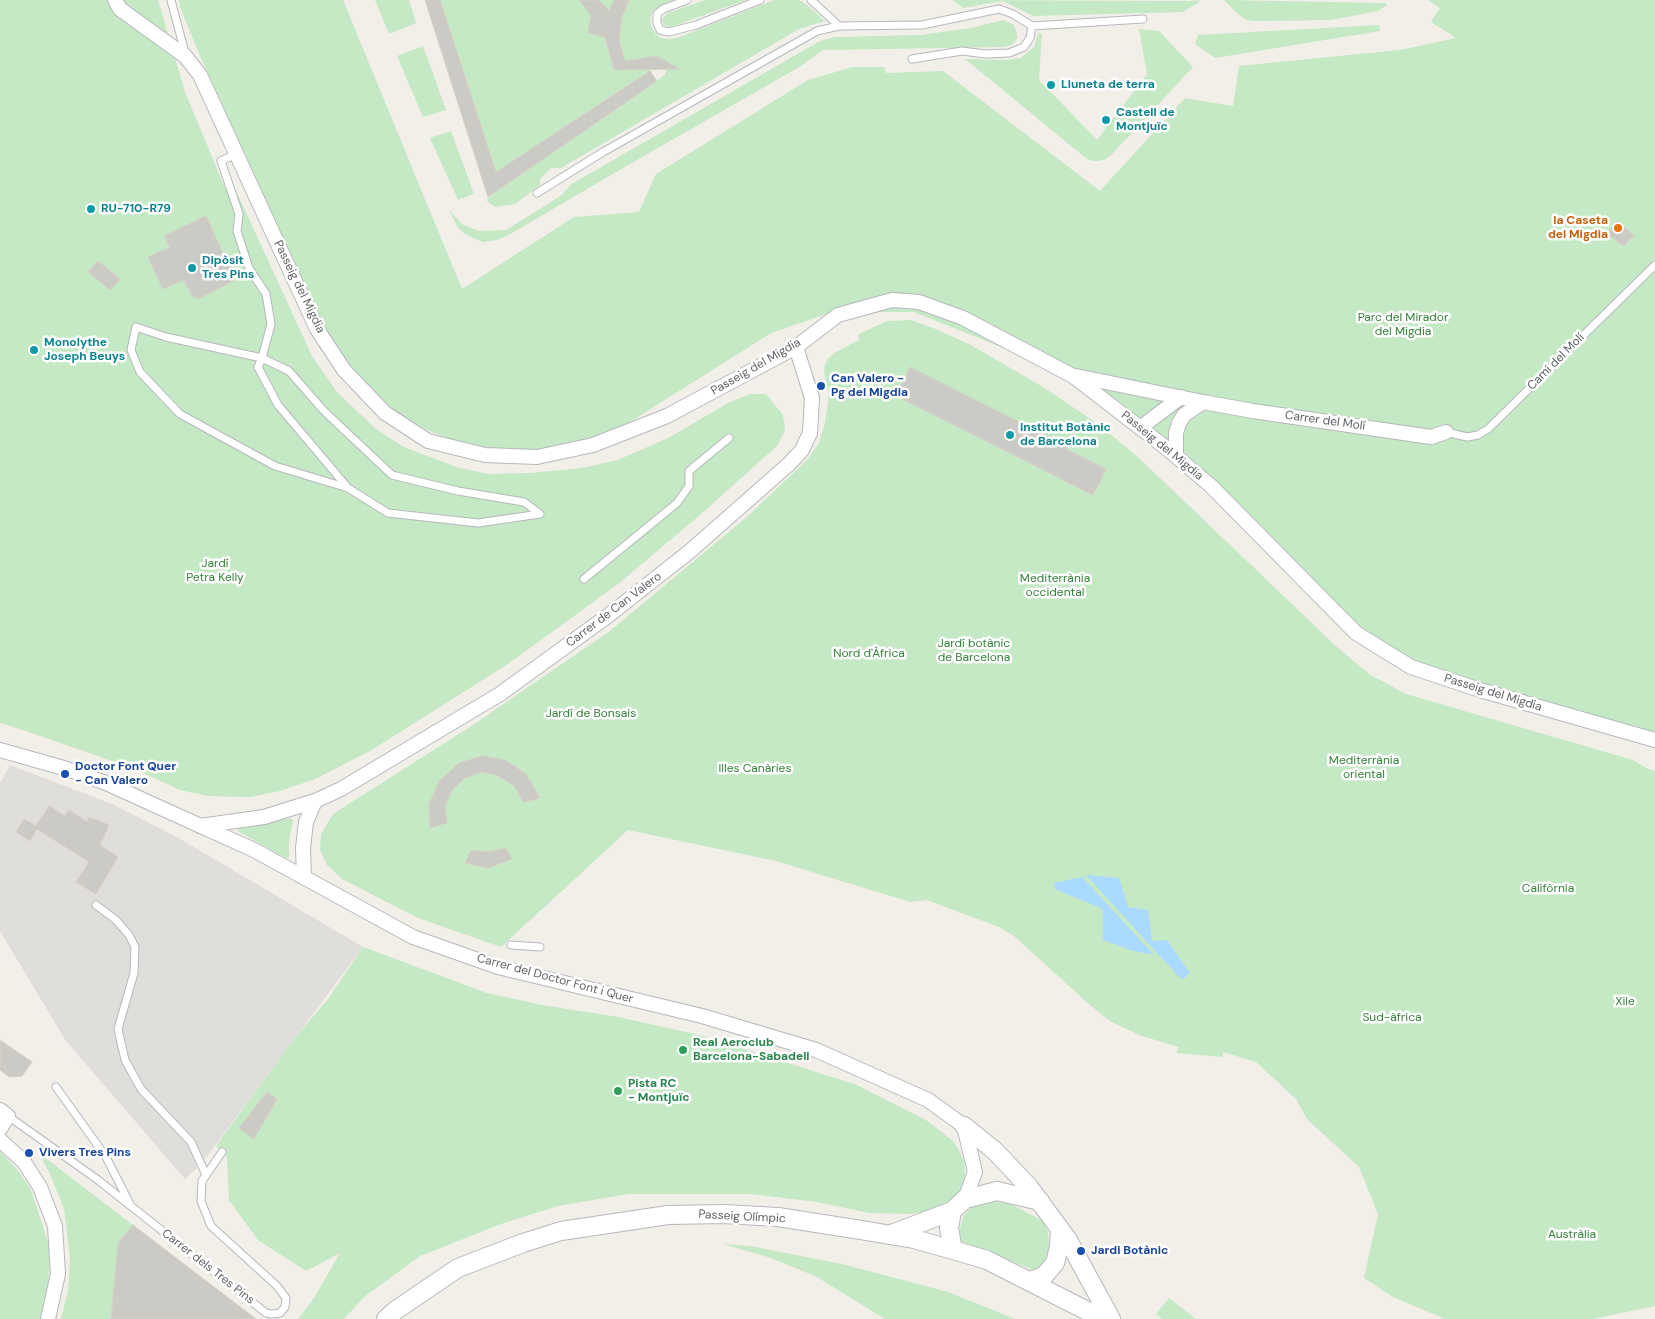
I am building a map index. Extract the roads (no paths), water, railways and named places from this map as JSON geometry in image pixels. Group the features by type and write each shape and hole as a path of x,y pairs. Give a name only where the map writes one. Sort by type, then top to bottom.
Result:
{"street":[{"name":"Passeig del Migdia","path":"115,0 120,9 186,56 200,75 317,329 344,370 384,413 428,441 485,455 537,457 593,446 667,416 796,347 838,315 892,300 920,302 963,318 1073,376 1176,456 1211,486 1356,633 1411,667 1480,690 1655,740"},
{"name":"Carrer de Can Valero","path":"200,826 264,818 315,801 341,789 500,694 609,615 689,552 789,464 802,450 810,433 812,398 796,347"},
{"name":"Carrer del Molí","path":"1073,376 1193,400 1431,437 1446,432"},
{"path":"1140,428 1193,400"},
{"path":"1176,456 1176,433 1179,423 1193,400"},
{"name":"Carrer del Doctor Font i Quer","path":"0,750 67,769 106,783 254,850 413,937 498,967 702,1016 816,1050 928,1100 964,1126"},
{"path":"304,876 303,848 306,822 315,801"},
{"path":"0,1129 4,1112"},
{"path":"964,1126 995,1151 1040,1201 1068,1240 1111,1319"},
{"path":"953,1250 949,1228 975,1172 964,1126"},
{"path":"0,1140 24,1162 40,1187 55,1226 58,1274 48,1319"},
{"path":"888,1235 997,1191 1040,1201"},
{"name":"Passeig Olímpic","path":"386,1319 396,1310 458,1268 523,1243 561,1231 668,1215 723,1214 778,1217 914,1239 987,1260 1103,1319"},
{"path":"1030,1281 1044,1276 1055,1263 1059,1247 1060,1229"}],"lane":[{"path":"171,0 186,56"},
{"path":"687,0 663,8 657,14 657,23 660,30 668,32 696,25 760,0"},
{"path":"811,0 839,26"},
{"path":"536,193 602,152 817,32 839,26 922,25 999,9 1013,14 1032,26 1143,19"},
{"path":"912,59 962,51 986,54 1009,53 1024,47 1030,38 1032,26"},
{"path":"236,154 221,161 239,214 237,231 249,268 266,294 271,324 258,367 278,405 348,488"},
{"name":"Camí del Molí","path":"1446,432 1467,437 1488,429 1655,265"},
{"path":"136,327 166,337 262,358 289,371 324,411 392,475 458,491 524,502 540,514 478,524 388,513 348,488 276,466 180,414 140,372 131,350 136,327"},
{"path":"584,579 677,503 689,486 689,471 729,438"},
{"path":"96,905 116,920 129,935 135,947 134,973 118,1029 124,1060 141,1089 191,1142 206,1175"},
{"path":"511,945 540,947"},
{"path":"56,1086 106,1157 131,1207"},
{"name":"Carrer dels Tres Pins","path":"4,1112 131,1207 266,1313 280,1313 285,1307 286,1298 277,1286 211,1226 201,1201 202,1181 222,1152"}],"water":[{"path":"1086,875 1119,878 1128,907 1148,910 1152,941 1167,940 1190,973 1182,980"},
{"path":"1082,877 1154,955 1134,951 1103,940 1103,909 1055,889 1054,883"}],"place":[{"name":"Lluneta de terra","path":"1051,85"},
{"name":"Castell de Montjuïc","path":"1106,120"},
{"name":"RU-710-R79","path":"91,209"},
{"name":"la Caseta del Migdia","path":"1618,228"},
{"name":"Dipòsit Tres Pins","path":"192,268"},
{"name":"Monolythe Joseph Beuys","path":"34,350"},
{"name":"Can Valero - Pg del Migdia","path":"821,386"},
{"name":"Institut Botànic de Barcelona","path":"1010,435"},
{"name":"Doctor Font Quer - Can Valero","path":"65,774"},
{"name":"Real Aeroclub Barcelona-Sabadell","path":"683,1050"},
{"name":"Pista RC - Montjuïc","path":"618,1091"},
{"name":"Vivers Tres Pins","path":"29,1153"},
{"name":"Jardi Botànic","path":"1081,1251"}],"park label":[{"name":"Parc del Mirador del Migdia","path":"1403,325"},
{"name":"Jardí Petra Kelly","path":"215,571"},
{"name":"Mediterrània occidental","path":"1055,586"},
{"name":"Jardí botànic de Barcelona","path":"974,651"},
{"name":"Nord d'Àfrica","path":"869,654"},
{"name":"Jardí de Bonsais","path":"591,714"},
{"name":"Mediterrània oriental","path":"1364,768"},
{"name":"Illes Canàries","path":"755,769"},
{"name":"Califòrnia","path":"1548,889"},
{"name":"Xile","path":"1625,1002"},
{"name":"Sud-àfrica","path":"1392,1018"},
{"name":"Austràlia","path":"1572,1235"}]}
